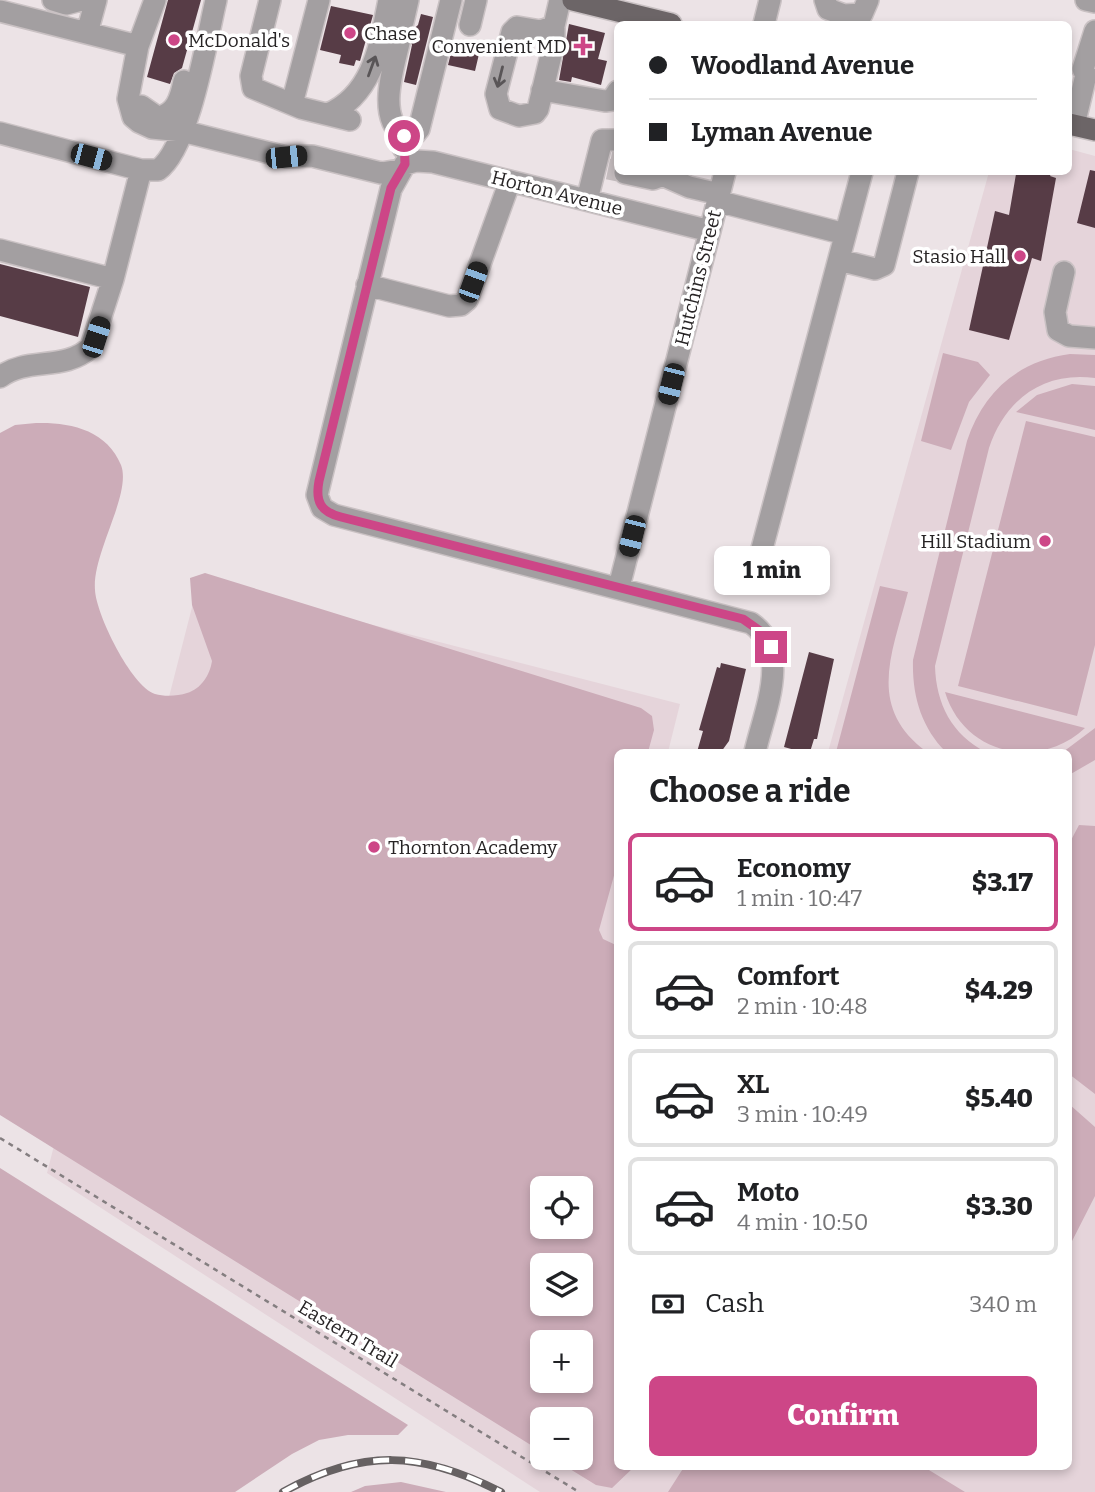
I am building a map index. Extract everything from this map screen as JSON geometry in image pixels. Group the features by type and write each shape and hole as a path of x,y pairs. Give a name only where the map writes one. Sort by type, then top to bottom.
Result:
{"main road":[{"path":"574,1 612,5 634,20"},
{"path":"1072,124 1095,130"}],"street":[{"path":"53,0 66,4 81,0"},
{"path":"87,33 96,0"},
{"path":"154,6 150,48 139,100 146,111 162,117 172,112 180,99 198,22 215,0"},
{"path":"0,133 151,172 164,165 182,131 215,0"},
{"path":"270,0 251,76 253,88 292,104 351,120"},
{"path":"292,104 319,0"},
{"path":"328,114 350,100 367,79 392,14 408,0"},
{"path":"404,136 415,134 419,129 451,0"},
{"path":"470,25 475,0"},
{"path":"765,21 770,0"},
{"path":"825,0 828,9 851,16 862,14 868,0"},
{"path":"1086,0 1095,2"},
{"path":"554,26 554,43 538,109 530,116 506,112 496,100 514,28 541,31 554,26 574,1"},
{"name":"Horton Avenue","path":"154,6 138,46 128,99 133,117 152,128 182,131 286,157 312,156 381,173 423,160 710,231"},
{"path":"2,7 138,46"},
{"path":"392,14 390,107 396,127 404,136 402,167 391,188 367,285 319,481 319,504 325,510 341,517 743,619 763,633 771,647 774,671 756,749"},
{"path":"1072,121 1086,75 1083,71 1095,31"},
{"path":"542,90 605,101 614,97"},
{"path":"587,200 608,158"},
{"path":"0,377 24,365 66,362 84,354 96,337 141,170"},
{"path":"644,175 653,179 666,175"},
{"path":"671,175 689,187 718,197 845,234"},
{"name":"Hutchins Street","path":"619,587 724,175"},
{"path":"755,575 861,175"},
{"path":"839,260 875,269 884,265 907,175"},
{"path":"367,285 449,306 461,305 467,300 510,181"},
{"path":"0,250 113,279"},
{"path":"1064,272 1055,312 1058,330 1069,336 1095,338"}],"path":[{"name":"Eastern Trail","path":"0,1138 579,1492"}],"shaded area":[{"name":"Thornton Academy","path":"1072,150 1095,156 1095,1492 540,1492 47,1173 199,580 680,704 669,749 614,749 614,1470 1072,1470 1072,749 829,749 988,175 1072,175"},
{"path":"943,353 978,362 990,375 969,402 951,450 921,441"},
{"path":"1070,354 1095,355 1095,378 1059,379 1028,392 1005,416 989,448 935,666 939,693 948,717 964,737 981,749 943,749 930,732 920,710 914,686 913,660 967,441 983,408 1005,382 1034,364"},
{"path":"1072,384 1095,386 1095,430 1016,412 1037,395"},
{"name":"Hill Stadium","path":"1026,421 1095,437 1095,645 1077,716 958,686"},
{"name":"Thornton Academy","path":"62,424 86,430 97,436 115,453 123,477 121,492 99,559 95,590 101,615 116,648 136,678 155,694 176,695 192,691 201,685 209,671 212,661 192,605 190,578 205,573 641,708 652,716 654,730 649,749 614,749 614,876 599,930 603,939 614,944 614,1470 631,1470 612,1488 596,1485 572,1470 593,1470 593,1407 530,1407 530,1445 0,1115 0,433 15,425"},
{"path":"880,586 908,592 891,658 890,698 896,717 908,735 924,749 837,749"},
{"path":"945,692 1085,728 1067,741 1046,749 1003,749 968,730 955,713"},
{"path":"1095,728 1095,760 1072,773 1072,749 1067,749"},
{"path":"1079,825 1095,826 1095,1094 1072,1076 1072,838"},
{"path":"1072,1107 1095,1127 1095,1196 1072,1241"},
{"path":"0,1168 408,1425 398,1435 348,1435 319,1440 292,1454 235,1492 0,1492"},
{"path":"682,1470 929,1470 965,1492 668,1492"},
{"path":"401,1482 446,1492 351,1492 365,1486"}],"building":[{"name":"McDonald's","path":"168,0 201,0 182,68 174,73 170,84 147,77"},
{"name":"Chase","path":"331,6 373,15 360,61 356,60 354,66 339,63 341,55 320,50"},
{"path":"421,14 433,17 416,85 404,82 412,45 408,34 418,25"},
{"name":"Convenient MD","path":"569,24 605,33 598,59 607,61 601,85 572,77 571,82 559,80"},
{"path":"454,41 475,46 473,53 479,54 475,71 448,65"},
{"path":"1090,170 1095,171 1095,228 1077,223"},
{"name":"Stasio Hall","path":"1016,175 1050,175 1056,178 1041,261 1032,258 1009,340 969,330 995,211 1009,215"},
{"path":"0,264 90,287 78,337 0,316"},
{"path":"809,652 834,659 817,739 814,739 811,749 784,747"},
{"path":"721,663 746,669 729,741 723,749 698,749 703,731 699,730 717,667 720,668"}],"tunnel":[{"path":"608,169 614,170"}],"railway":[{"path":"283,1492 340,1468 392,1460 418,1462 444,1469 472,1478 501,1492"}],"place":[{"name":"Chase","path":"350,33"},
{"name":"McDonald's","path":"174,40"},
{"name":"Convenient MD","path":"583,46"},
{"name":"Stasio Hall","path":"1020,256"},
{"name":"Hill Stadium","path":"1045,541"},
{"name":"Thornton Academy","path":"374,847"}],"route":[{"path":"404,136 405,164 391,188 317,490 322,508 341,517 743,619 763,633 771,647"}]}
